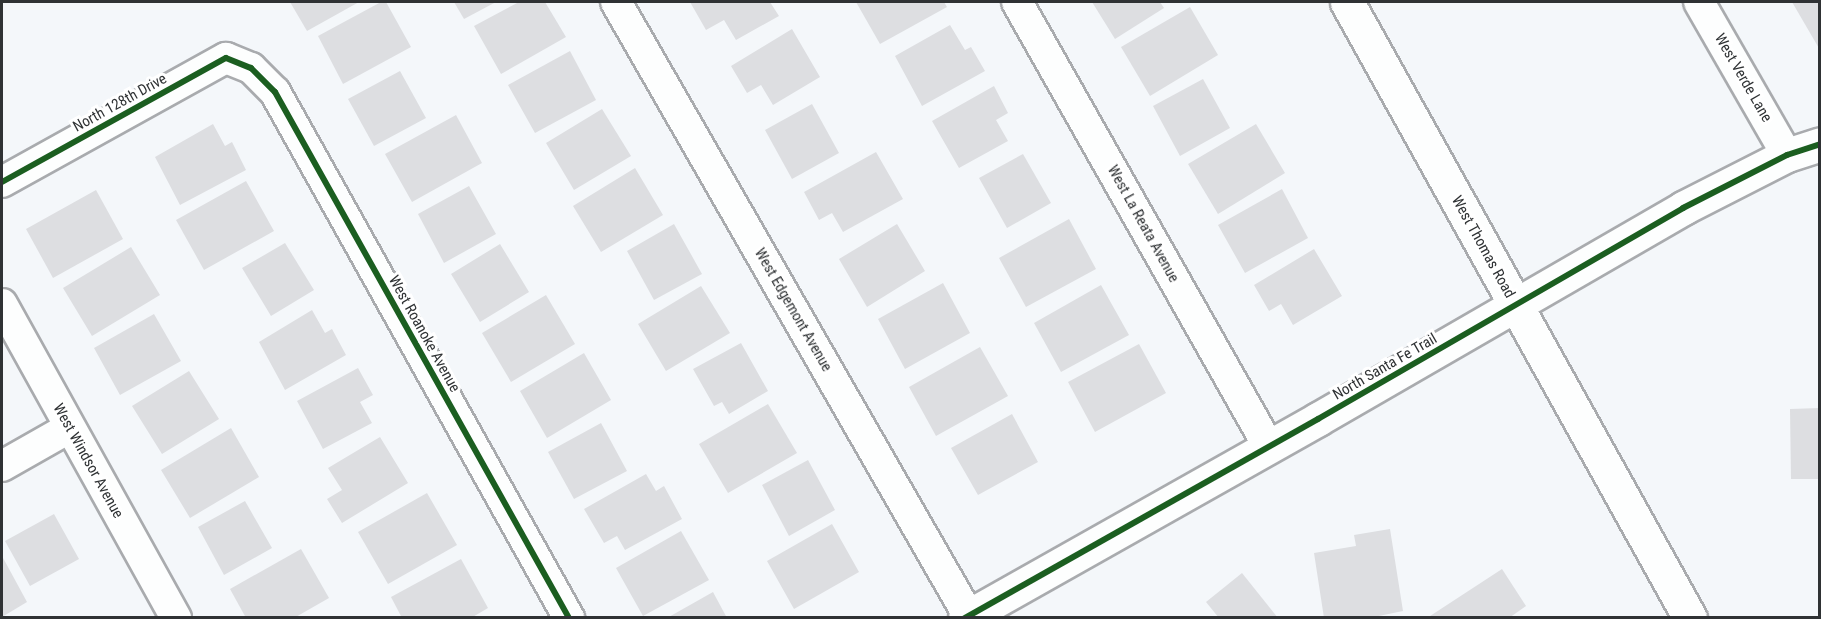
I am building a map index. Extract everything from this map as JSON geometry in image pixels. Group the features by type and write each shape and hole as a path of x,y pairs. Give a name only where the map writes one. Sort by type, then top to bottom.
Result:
{"street":[{"name":"West Edgemont Avenue","path":"616,2 968,617"},
{"name":"West La Reata Avenue","path":"1017,2 1269,447"},
{"name":"West Thomas Road","path":"1347,2 1690,618"},
{"name":"West Verde Lane","path":"1699,2 1787,155"},
{"name":"North 128th Drive","path":"2,182 226,58 251,68"},
{"name":"West Roanoke Avenue","path":"251,68 275,92 569,618"},
{"name":"North Santa Fe Trail","path":"968,617 1269,447 1683,208 1787,155 1820,144"},
{"name":"West Windsor Avenue","path":"2,304 176,618"},
{"path":"2,466 69,428"}],"building":[{"path":"290,2 359,2 307,31"},
{"path":"381,2 386,2 411,47 343,84 318,36"},
{"path":"454,2 496,2 464,19"},
{"path":"519,2 545,2 566,37 501,74 474,26"},
{"path":"690,2 770,2 779,16 736,40 724,20 706,30"},
{"path":"856,2 944,2 947,7 880,44"},
{"path":"1092,2 1160,2 1164,8 1115,39"},
{"path":"1792,2 1820,2 1820,50"},
{"path":"1190,7 1218,55 1150,96 1121,47"},
{"path":"950,25 965,50 971,47 985,71 922,106 895,56"},
{"path":"792,29 820,77 773,105 761,85 747,93 731,66"},
{"path":"570,51 596,100 535,133 508,85"},
{"path":"400,71 426,118 374,146 348,99"},
{"path":"1203,79 1230,128 1180,156 1153,106"},
{"path":"994,86 1008,113 996,120 1008,141 959,168 932,121"},
{"path":"812,104 839,153 792,179 765,130"},
{"path":"602,109 631,156 574,190 546,143"},
{"path":"456,115 482,163 412,202 385,154"},
{"path":"213,124 225,146 232,142 246,170 180,205 155,157"},
{"path":"1256,124 1285,173 1218,214 1188,164"},
{"path":"876,152 903,199 843,232 832,213 819,220 804,192"},
{"path":"1023,154 1051,203 1007,228 979,178"},
{"path":"635,168 663,215 601,252 573,206"},
{"path":"246,181 274,231 204,270 176,220"},
{"path":"469,186 496,234 444,263 418,214"},
{"path":"1282,189 1308,238 1245,273 1218,225"},
{"path":"96,190 123,239 53,278 26,229"},
{"path":"1069,219 1096,269 1026,307 999,258"},
{"path":"674,224 702,274 654,300 627,251"},
{"path":"897,224 925,271 867,307 839,259"},
{"path":"285,243 314,290 271,316 242,268"},
{"path":"500,244 529,292 480,322 451,274"},
{"path":"131,247 160,295 92,336 63,288"},
{"path":"1314,249 1342,296 1293,325 1281,304 1269,311 1254,285"},
{"path":"943,283 970,333 905,369 878,319"},
{"path":"1101,285 1129,335 1061,372 1034,323"},
{"path":"701,286 730,333 666,371 638,324"},
{"path":"546,295 575,344 511,382 482,333"},
{"path":"312,310 325,333 332,329 346,355 285,390 259,342"},
{"path":"154,314 181,361 120,395 94,348"},
{"path":"741,343 768,391 729,414 722,402 714,406 693,369"},
{"path":"1139,344 1166,393 1095,432 1068,382"},
{"path":"980,347 1008,396 936,436 909,387"},
{"path":"584,353 611,400 547,438 520,391"},
{"path":"358,368 373,395 360,402 372,423 323,449 297,401"},
{"path":"189,371 219,419 162,454 132,406"},
{"path":"768,404 797,453 728,493 699,444"},
{"path":"1820,408 1820,479 1791,479 1790,409"},
{"path":"1012,414 1038,462 978,495 951,448"},
{"path":"601,423 627,471 574,499 548,452"},
{"path":"231,428 259,477 190,518 161,470"},
{"path":"380,437 408,483 342,523 327,499 342,490 328,468"},
{"path":"808,460 835,510 789,536 762,485"},
{"path":"646,474 656,491 664,486 682,519 625,550 617,536 604,543 584,509"},
{"path":"427,493 457,545 388,584 358,532"},
{"path":"245,501 272,548 224,575 198,527"},
{"path":"54,514 79,559 30,586 5,541"},
{"path":"832,524 859,572 794,609 767,561"},
{"path":"1390,529 1403,611 1369,618 1324,618 1314,553 1356,546 1354,535"},
{"path":"681,531 709,580 643,616 616,568"},
{"path":"301,549 329,598 294,618 246,618 230,589"},
{"path":"2,556 27,602 2,617"},
{"path":"461,559 488,608 471,618 402,618 391,597"},
{"path":"1502,569 1526,606 1509,618 1427,618"},
{"path":"1242,573 1278,618 1219,618 1206,602"},
{"path":"713,592 727,618 667,618"}],"cycle path":[{"path":"2,182 226,58 251,68 275,92 569,618"},
{"path":"965,618 1318,419 1683,208 1787,155 1820,144"}]}
